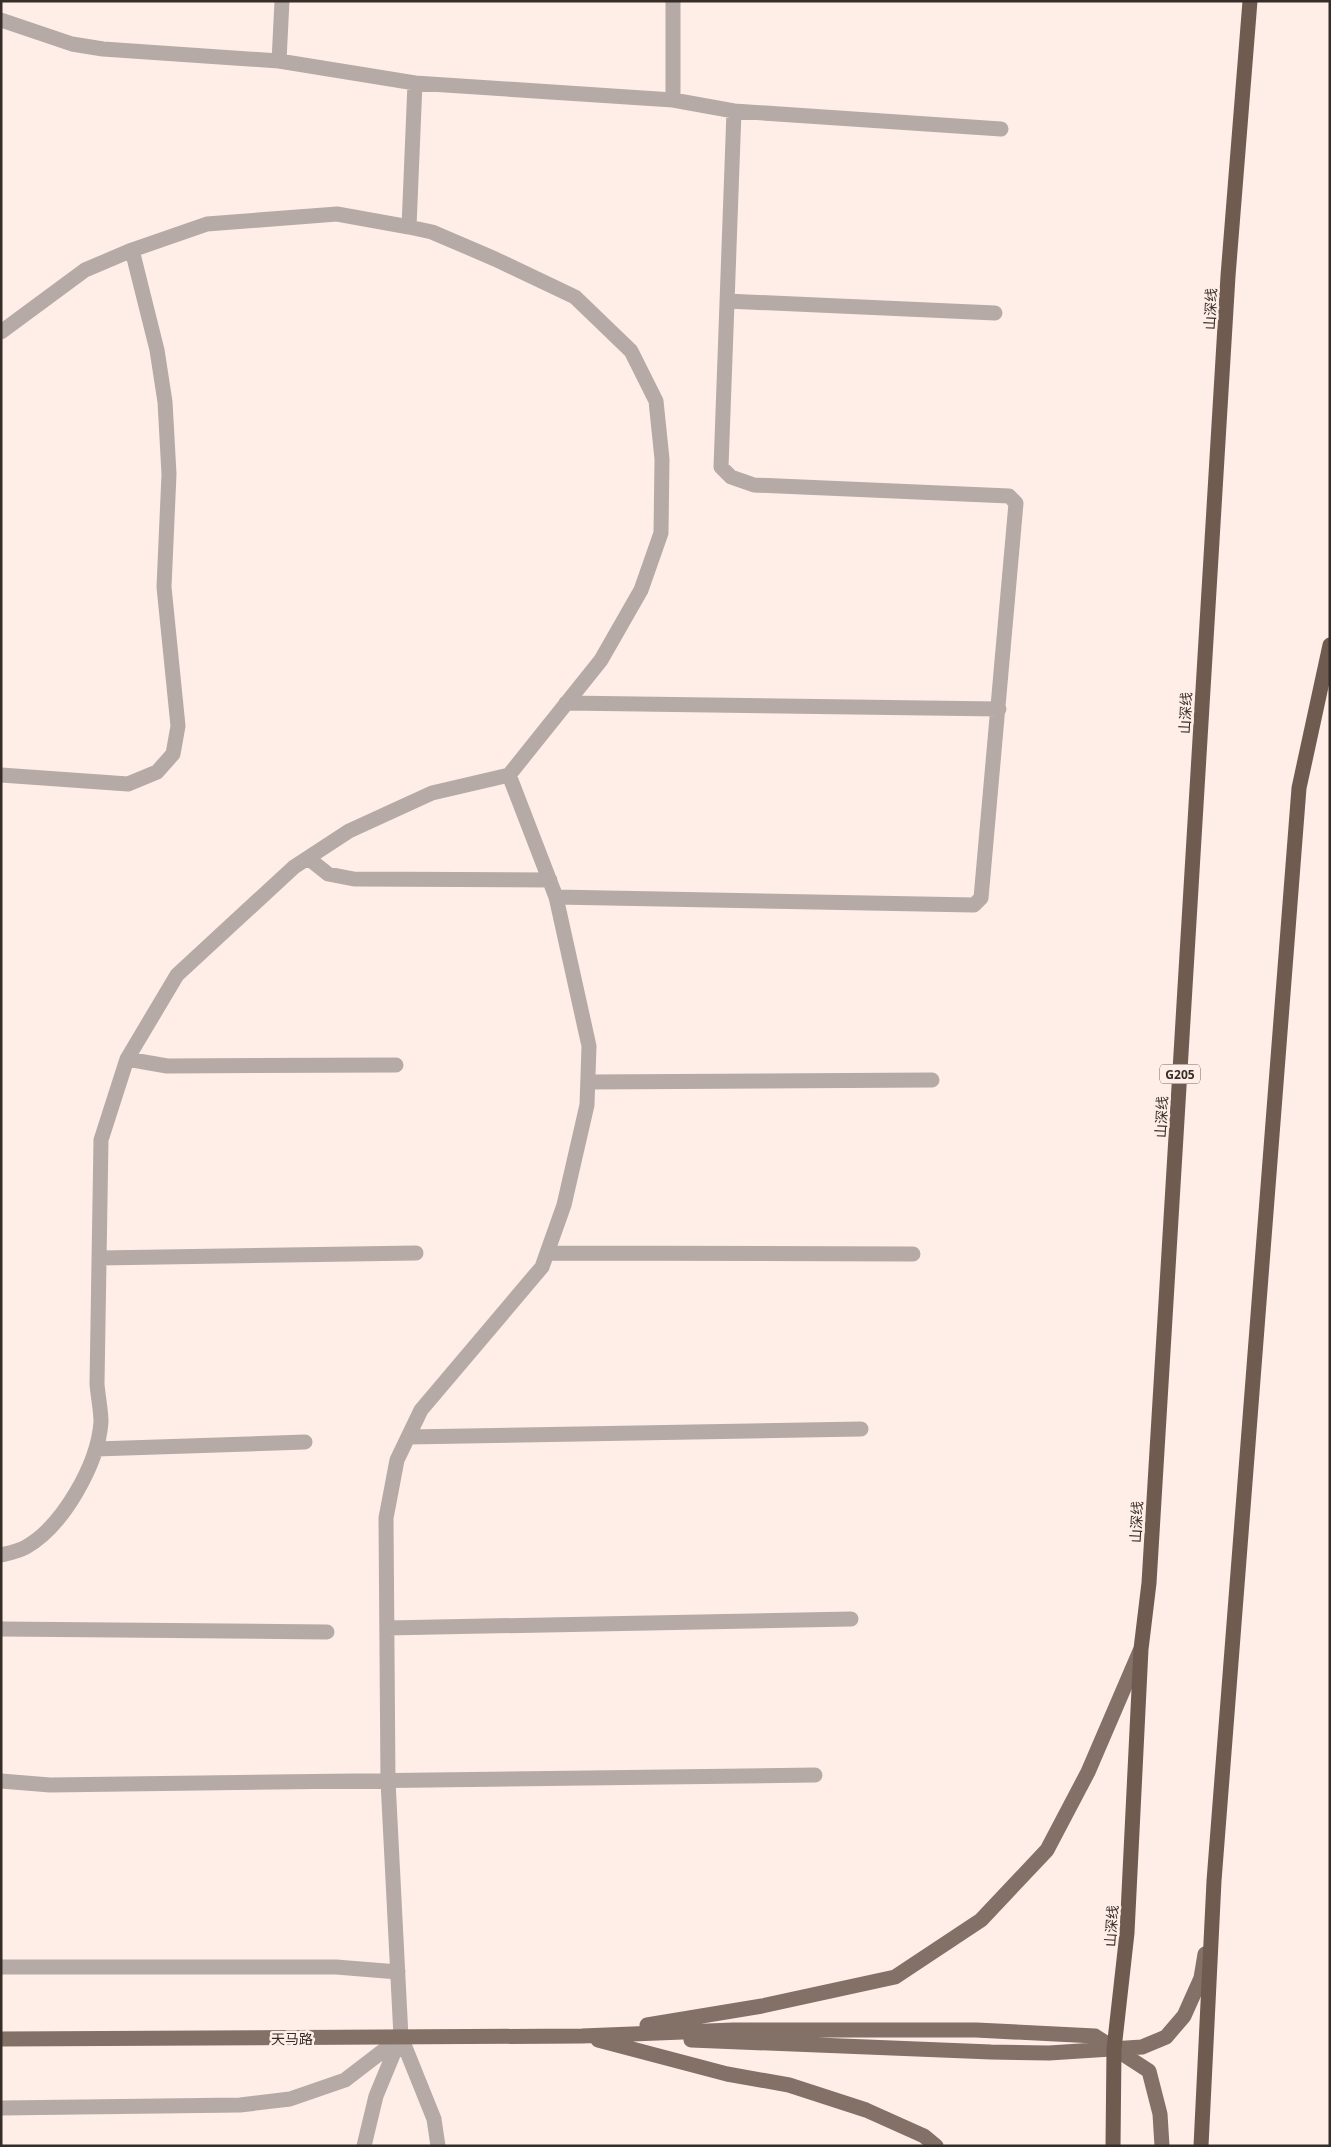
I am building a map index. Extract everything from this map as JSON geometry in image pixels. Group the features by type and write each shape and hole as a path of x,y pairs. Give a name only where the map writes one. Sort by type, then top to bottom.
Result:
{"highway":[{"name":"山深线","path":"1113,2146 1114,2049 1127,1933 1141,1649 1149,1583 1228,276 1250,1"},
{"path":"1201,2146 1214,1881 1299,788 1330,645"}],"main road":[{"path":"582,2036 762,2006 895,1977 981,1920 1047,1850 1088,1772 1141,1649"},
{"path":"582,2036 991,2052 1049,2053 1142,2047 1166,2037 1184,2016 1201,1978 1214,1881"},
{"path":"582,2036 733,2030 976,2030 1095,2036 1149,2071 1160,2114 1162,2146"},
{"path":"582,2036 727,2074 790,2085 866,2110 924,2136 936,2146"},
{"name":"天马路","path":"1,2039 582,2036"}],"street":[{"path":"279,61 282,1"},
{"path":"673,1 674,100"},
{"path":"1,20 72,44 103,49 279,61 415,83 674,100 734,111 1001,129"},
{"path":"409,227 415,83"},
{"path":"556,897 974,906 982,898 1016,502 1009,496 754,485 731,478 721,467 734,111"},
{"path":"1,332 85,270 132,250 207,224 270,217 337,214 409,227 432,232 495,259 574,297 631,351 656,401 662,459 661,533 641,590 601,660 509,775 432,793 349,831 294,867 177,975 127,1059 101,1140 97,1384 101,1422 96,1449 79,1488 59,1518 26,1547 1,1555"},
{"path":"1,775 128,784 157,772 173,754 178,726 164,587 169,474 165,402 157,350 132,250"},
{"path":"727,302 995,313"},
{"path":"566,703 999,709"},
{"path":"438,2146 434,2119 401,2037 388,1781 386,1518 397,1460 421,1410 542,1267 564,1205 587,1105 589,1046 556,897 509,775"},
{"path":"308,858 328,874 354,879 550,880"},
{"path":"127,1059 166,1066 396,1065"},
{"path":"588,1082 932,1080"},
{"path":"547,1253 913,1254"},
{"path":"99,1258 416,1254"},
{"path":"408,1437 861,1429"},
{"path":"96,1449 305,1442"},
{"path":"387,1628 851,1619"},
{"path":"1,1629 327,1632"},
{"path":"1,1781 50,1785 815,1775"},
{"path":"1,1967 336,1967 398,1972"},
{"path":"1,2108 240,2105 290,2099 345,2080 401,2037"},
{"path":"364,2146 376,2096 401,2037"}]}
